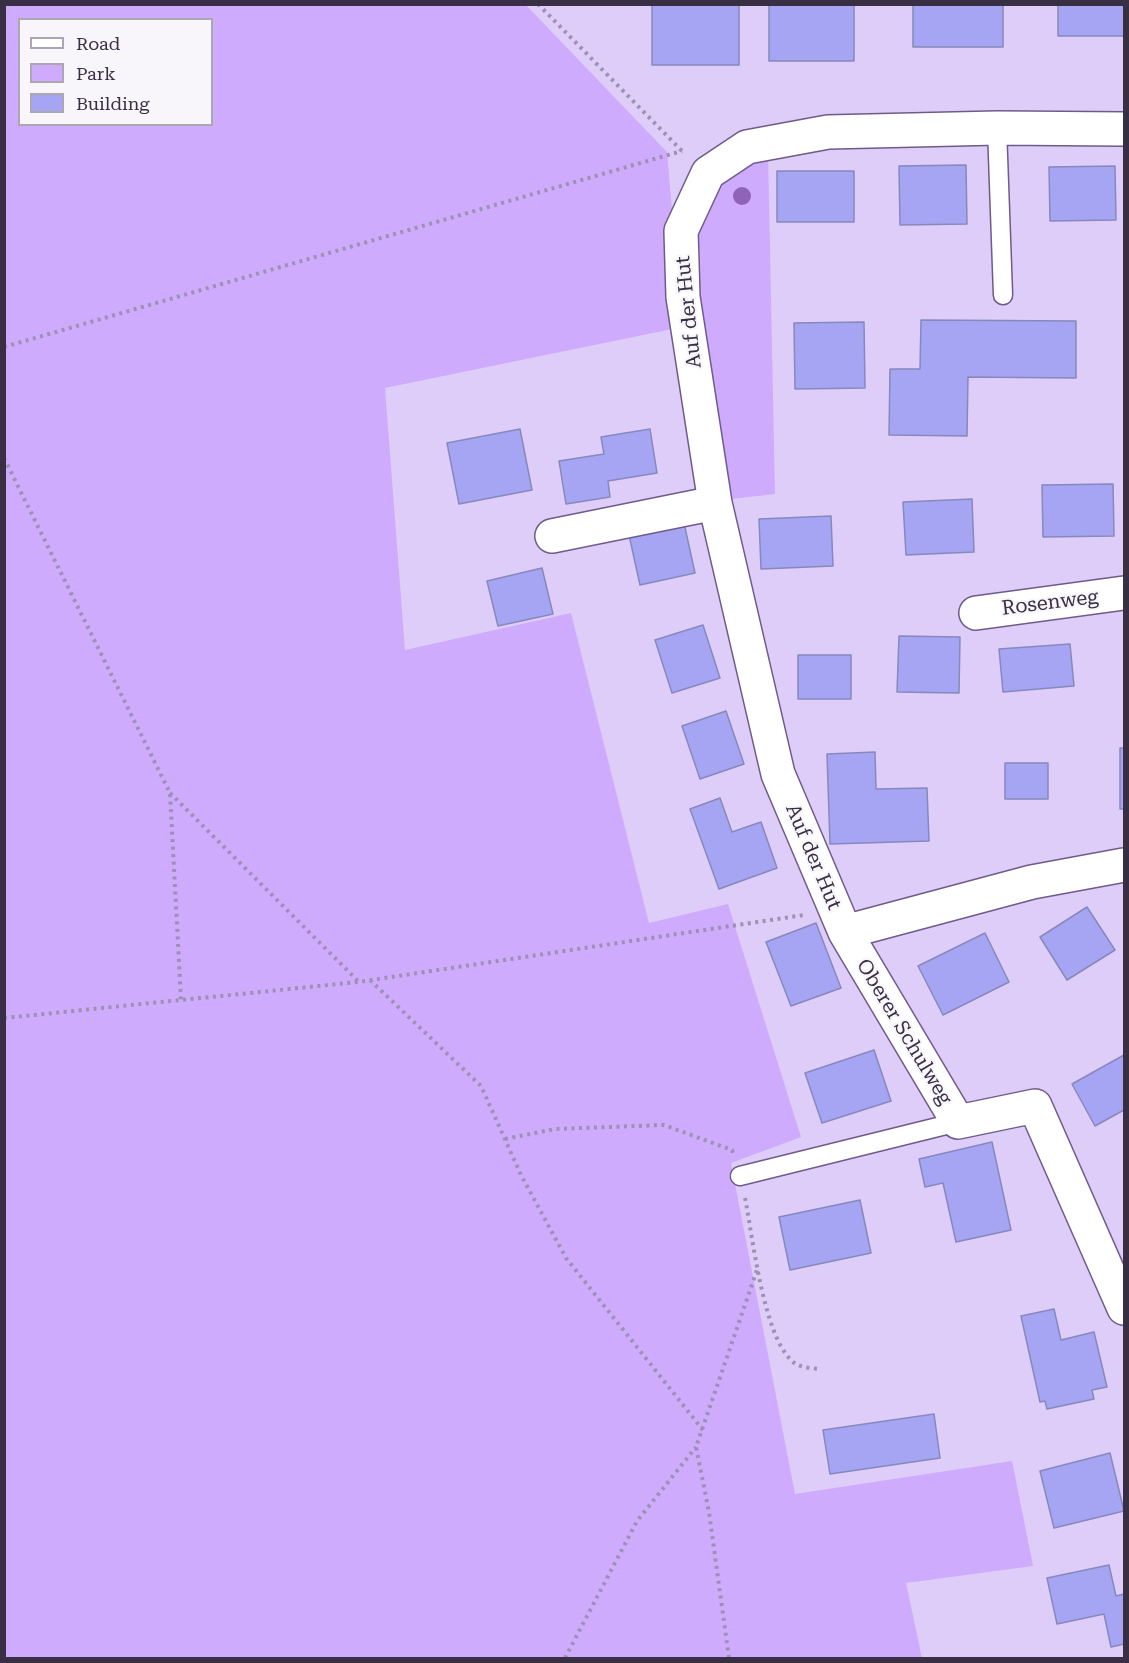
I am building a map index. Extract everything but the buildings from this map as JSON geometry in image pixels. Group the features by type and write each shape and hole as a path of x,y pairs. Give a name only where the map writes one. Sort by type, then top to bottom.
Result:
{"street":[{"path":"708,173 747,147 828,132 997,128 1125,129"},
{"name":"Auf der Hut","path":"708,173 681,231 683,297 715,503 778,774 845,932 1032,882 1125,865"},
{"path":"552,536 715,503"},
{"name":"Rosenweg","path":"976,613 1125,593"},
{"name":"Oberer Schulweg","path":"845,932 958,1122 1035,1106 1125,1308"}],"lane":[{"path":"997,128 1003,295"},
{"path":"740,1176 958,1122"}],"path":[{"path":"538,4 682,151 708,173"},
{"path":"4,346 682,151"},
{"path":"4,458 170,793 358,982"},
{"path":"170,793 181,1000"},
{"path":"4,1018 358,982 813,914 845,932"},
{"path":"370,980 481,1086 505,1139 566,1258 703,1430"},
{"path":"505,1139 555,1129 664,1125 732,1150 740,1176 771,1329 791,1361 805,1368 821,1369"},
{"path":"565,1659 637,1521 696,1447 758,1265"},
{"path":"696,1447 709,1512 729,1659"}],"green space":[{"path":"5,5 526,5 667,152 682,327 385,388 405,650 571,613 649,923 728,904 801,1137 731,1163 795,1494 1012,1461 1033,1566 906,1583 922,1658 5,1658"},
{"path":"768,151 775,494 731,499 701,327 695,237 709,199 727,179"}]}
